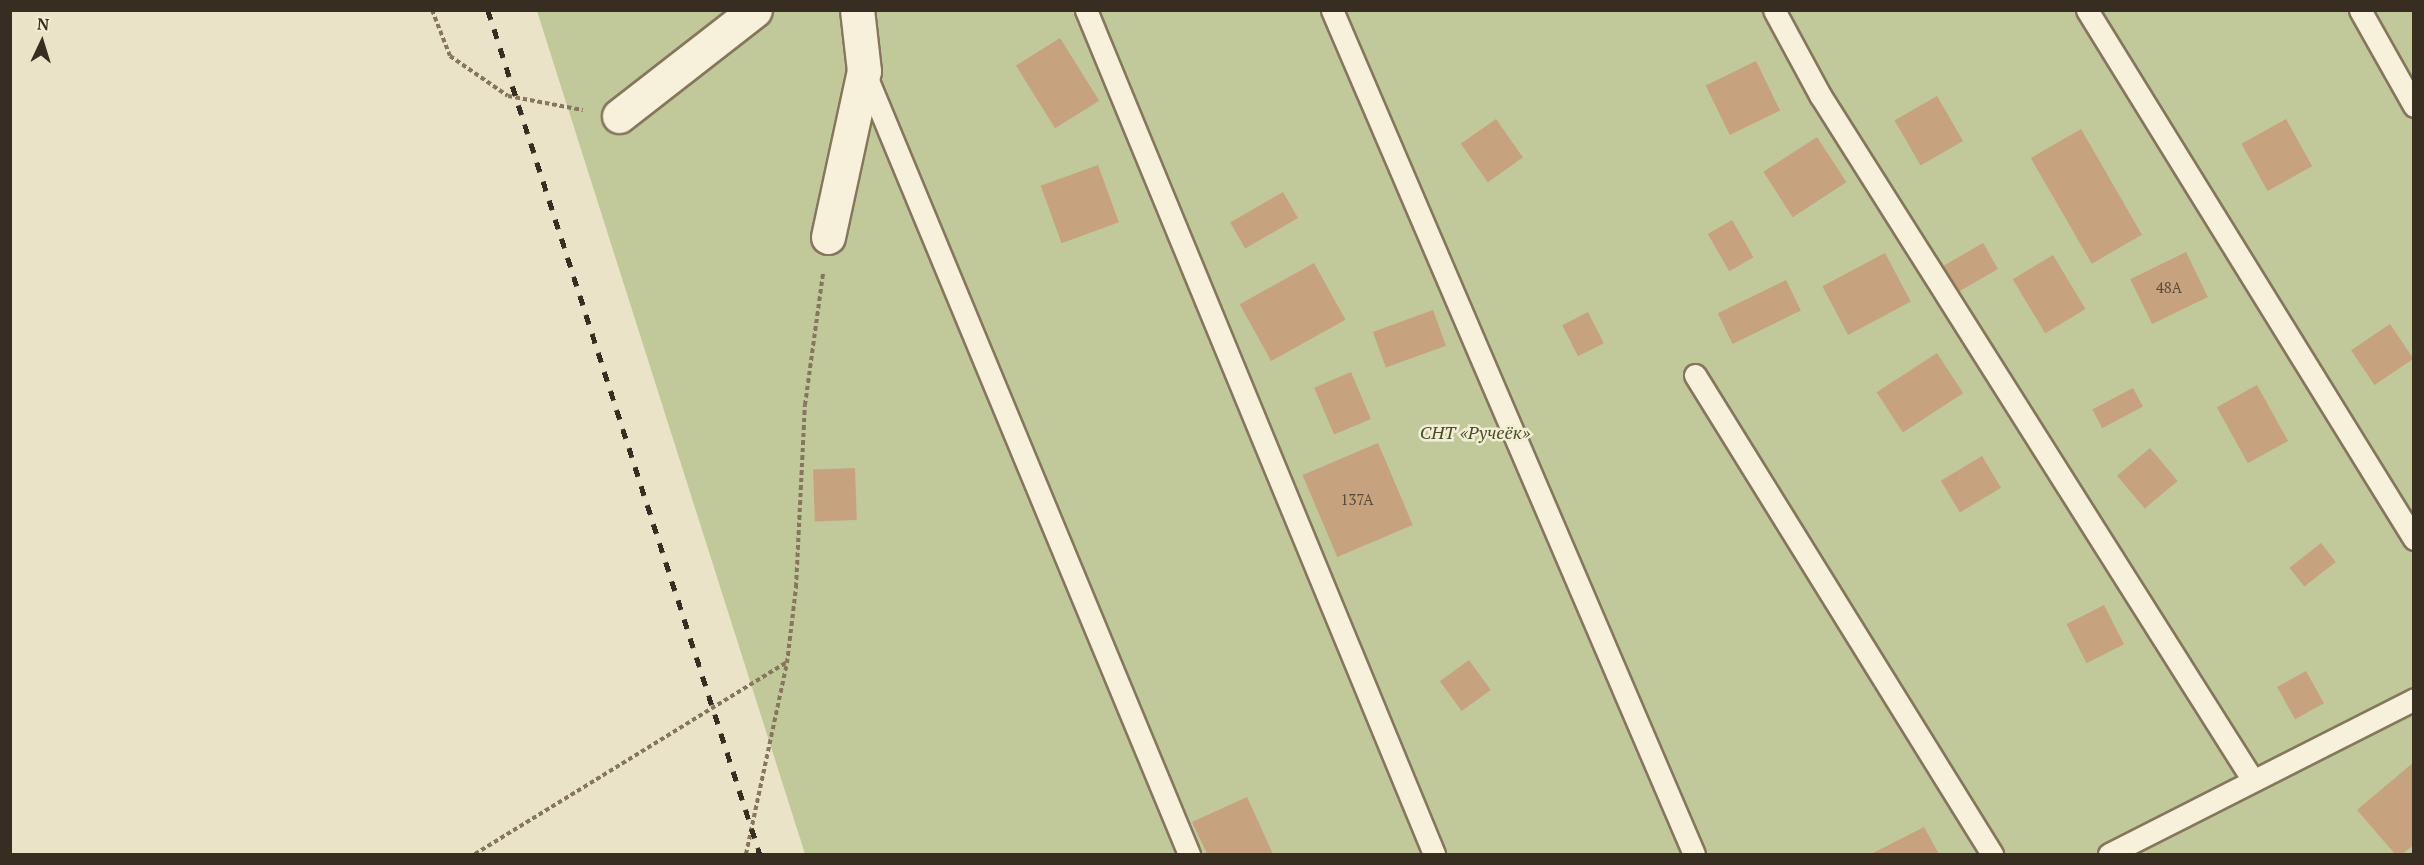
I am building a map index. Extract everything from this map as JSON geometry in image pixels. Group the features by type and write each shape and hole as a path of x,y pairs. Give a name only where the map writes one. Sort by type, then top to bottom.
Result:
{"street":[{"path":"620,116 755,10"},
{"path":"828,237 864,71 857,10"}],"lane":[{"path":"1086,10 1434,855"},
{"path":"1332,10 1694,855"},
{"path":"1774,10 1820,95 2252,779"},
{"path":"2087,10 2414,539"},
{"path":"2360,10 2414,106"},
{"path":"864,71 1189,855"},
{"path":"1695,375 1992,855"},
{"path":"2109,855 2252,779 2414,699"}],"path":[{"path":"432,10 450,56 508,96 620,116"},
{"path":"746,855 787,663 796,587 805,405 828,237"},
{"path":"476,855 787,663"}],"green space":[{"name":"СНТ «Ручеёк»","path":"537,11 2413,11 2413,854 805,854"}],"building":[{"path":"1060,38 1099,101 1055,128 1016,66"},
{"path":"1756,61 1780,110 1730,135 1706,86"},
{"path":"1937,96 1963,141 1921,166 1895,120"},
{"path":"1496,119 1523,158 1488,182 1461,144"},
{"path":"2286,119 2312,166 2268,191 2241,144"},
{"path":"2081,129 2142,235 2092,264 2031,158"},
{"path":"1817,137 1846,182 1793,217 1763,172"},
{"path":"1098,165 1119,222 1062,243 1041,186"},
{"path":"1283,192 1298,218 1245,248 1230,222"},
{"path":"1732,220 1754,257 1729,271 1708,234"},
{"path":"1983,243 1998,269 1956,293 1941,268"},
{"path":"2186,252 2208,297 2152,324 2130,279"},
{"path":"1885,253 1911,302 1848,335 1822,286"},
{"path":"2053,255 2085,309 2045,333 2013,279"},
{"path":"1314,263 1346,320 1271,361 1240,304"},
{"path":"1786,280 1801,311 1733,344 1718,313"},
{"path":"1433,310 1446,346 1386,368 1373,332"},
{"path":"1588,312 1604,343 1578,356 1562,325"},
{"path":"2390,324 2413,359 2375,385 2351,350"},
{"path":"1937,353 1963,393 1903,432 1877,392"},
{"path":"1351,372 1371,419 1334,435 1314,388"},
{"path":"2257,385 2288,441 2248,463 2217,407"},
{"path":"2133,388 2143,407 2102,428 2092,410"},
{"path":"1378,443 1413,525 1337,557 1303,475"},
{"path":"2150,448 2178,481 2145,509 2117,476"},
{"path":"1982,456 2001,488 1960,512 1941,481"},
{"path":"855,468 857,520 815,521 813,469"},
{"path":"2321,543 2336,562 2304,587 2289,568"},
{"path":"2104,605 2124,644 2087,663 2067,624"},
{"path":"1469,660 1491,690 1462,711 1440,681"},
{"path":"2306,671 2324,703 2295,719 2277,687"},
{"path":"2414,762 2414,845 2402,854 2395,854 2357,810"},
{"path":"1247,797 1273,854 1207,854 1192,822"},
{"path":"1924,827 1939,854 1871,854"}],"railway":[{"path":"488,10 760,854"}]}
